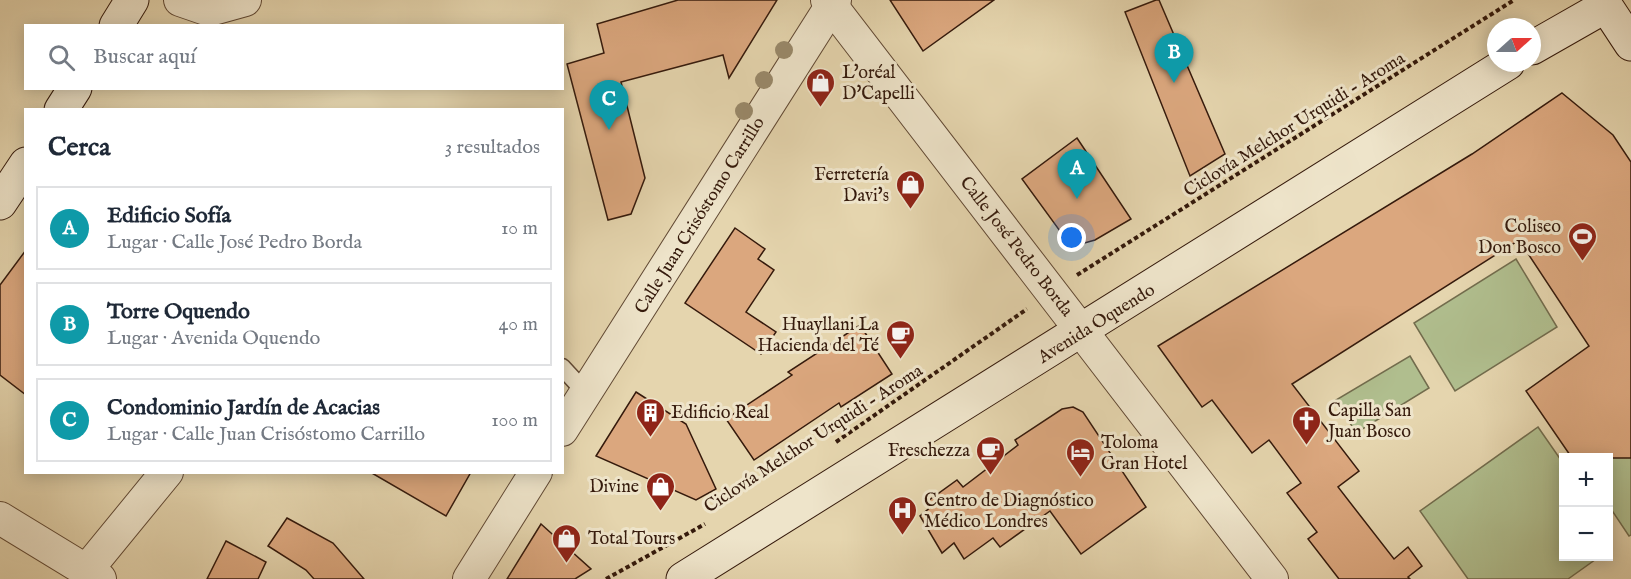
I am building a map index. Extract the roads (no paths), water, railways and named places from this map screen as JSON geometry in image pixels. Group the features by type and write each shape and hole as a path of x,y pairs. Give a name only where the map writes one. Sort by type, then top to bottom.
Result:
{"main road":[{"path":"117,24 132,0"},
{"path":"1541,42 1603,3 1631,44"},
{"name":"Avenida Oquendo","path":"683,579 1083,331 1494,72"},
{"path":"62,108 74,90"},
{"path":"0,203 24,167"}],"street":[{"path":"180,0 209,10 244,0"},
{"name":"Calle José Pedro Borda","path":"831,2 1272,579"},
{"name":"Calle Juan Crisóstomo Carrillo","path":"564,427 831,2"},
{"path":"0,518 93,575 167,474"},
{"path":"469,579 535,474"}],"lane":[{"path":"564,369 586,393"}],"place":[{"name":"Torre Oquendo","path":"1174,83"},
{"name":"L'oréal D'Capelli","path":"821,108"},
{"name":"Condominio Jardín de Acacias","path":"609,130"},
{"name":"Edificio Sofía","path":"1077,199"},
{"name":"Ferretería Davi's","path":"910,210"},
{"name":"Coliseo Don Bosco","path":"1582,262"},
{"name":"Huayllani La Hacienda del Té","path":"900,360"},
{"name":"Edificio Real","path":"650,438"},
{"name":"Capilla San Juan Bosco","path":"1307,446"},
{"name":"Freschezza","path":"991,476"},
{"name":"Toloma Gran Hotel","path":"1080,478"},
{"name":"Divine","path":"660,512"},
{"name":"Centro de Diagnóstico Médico Londres","path":"903,536"},
{"name":"Total Tours","path":"567,564"}]}
